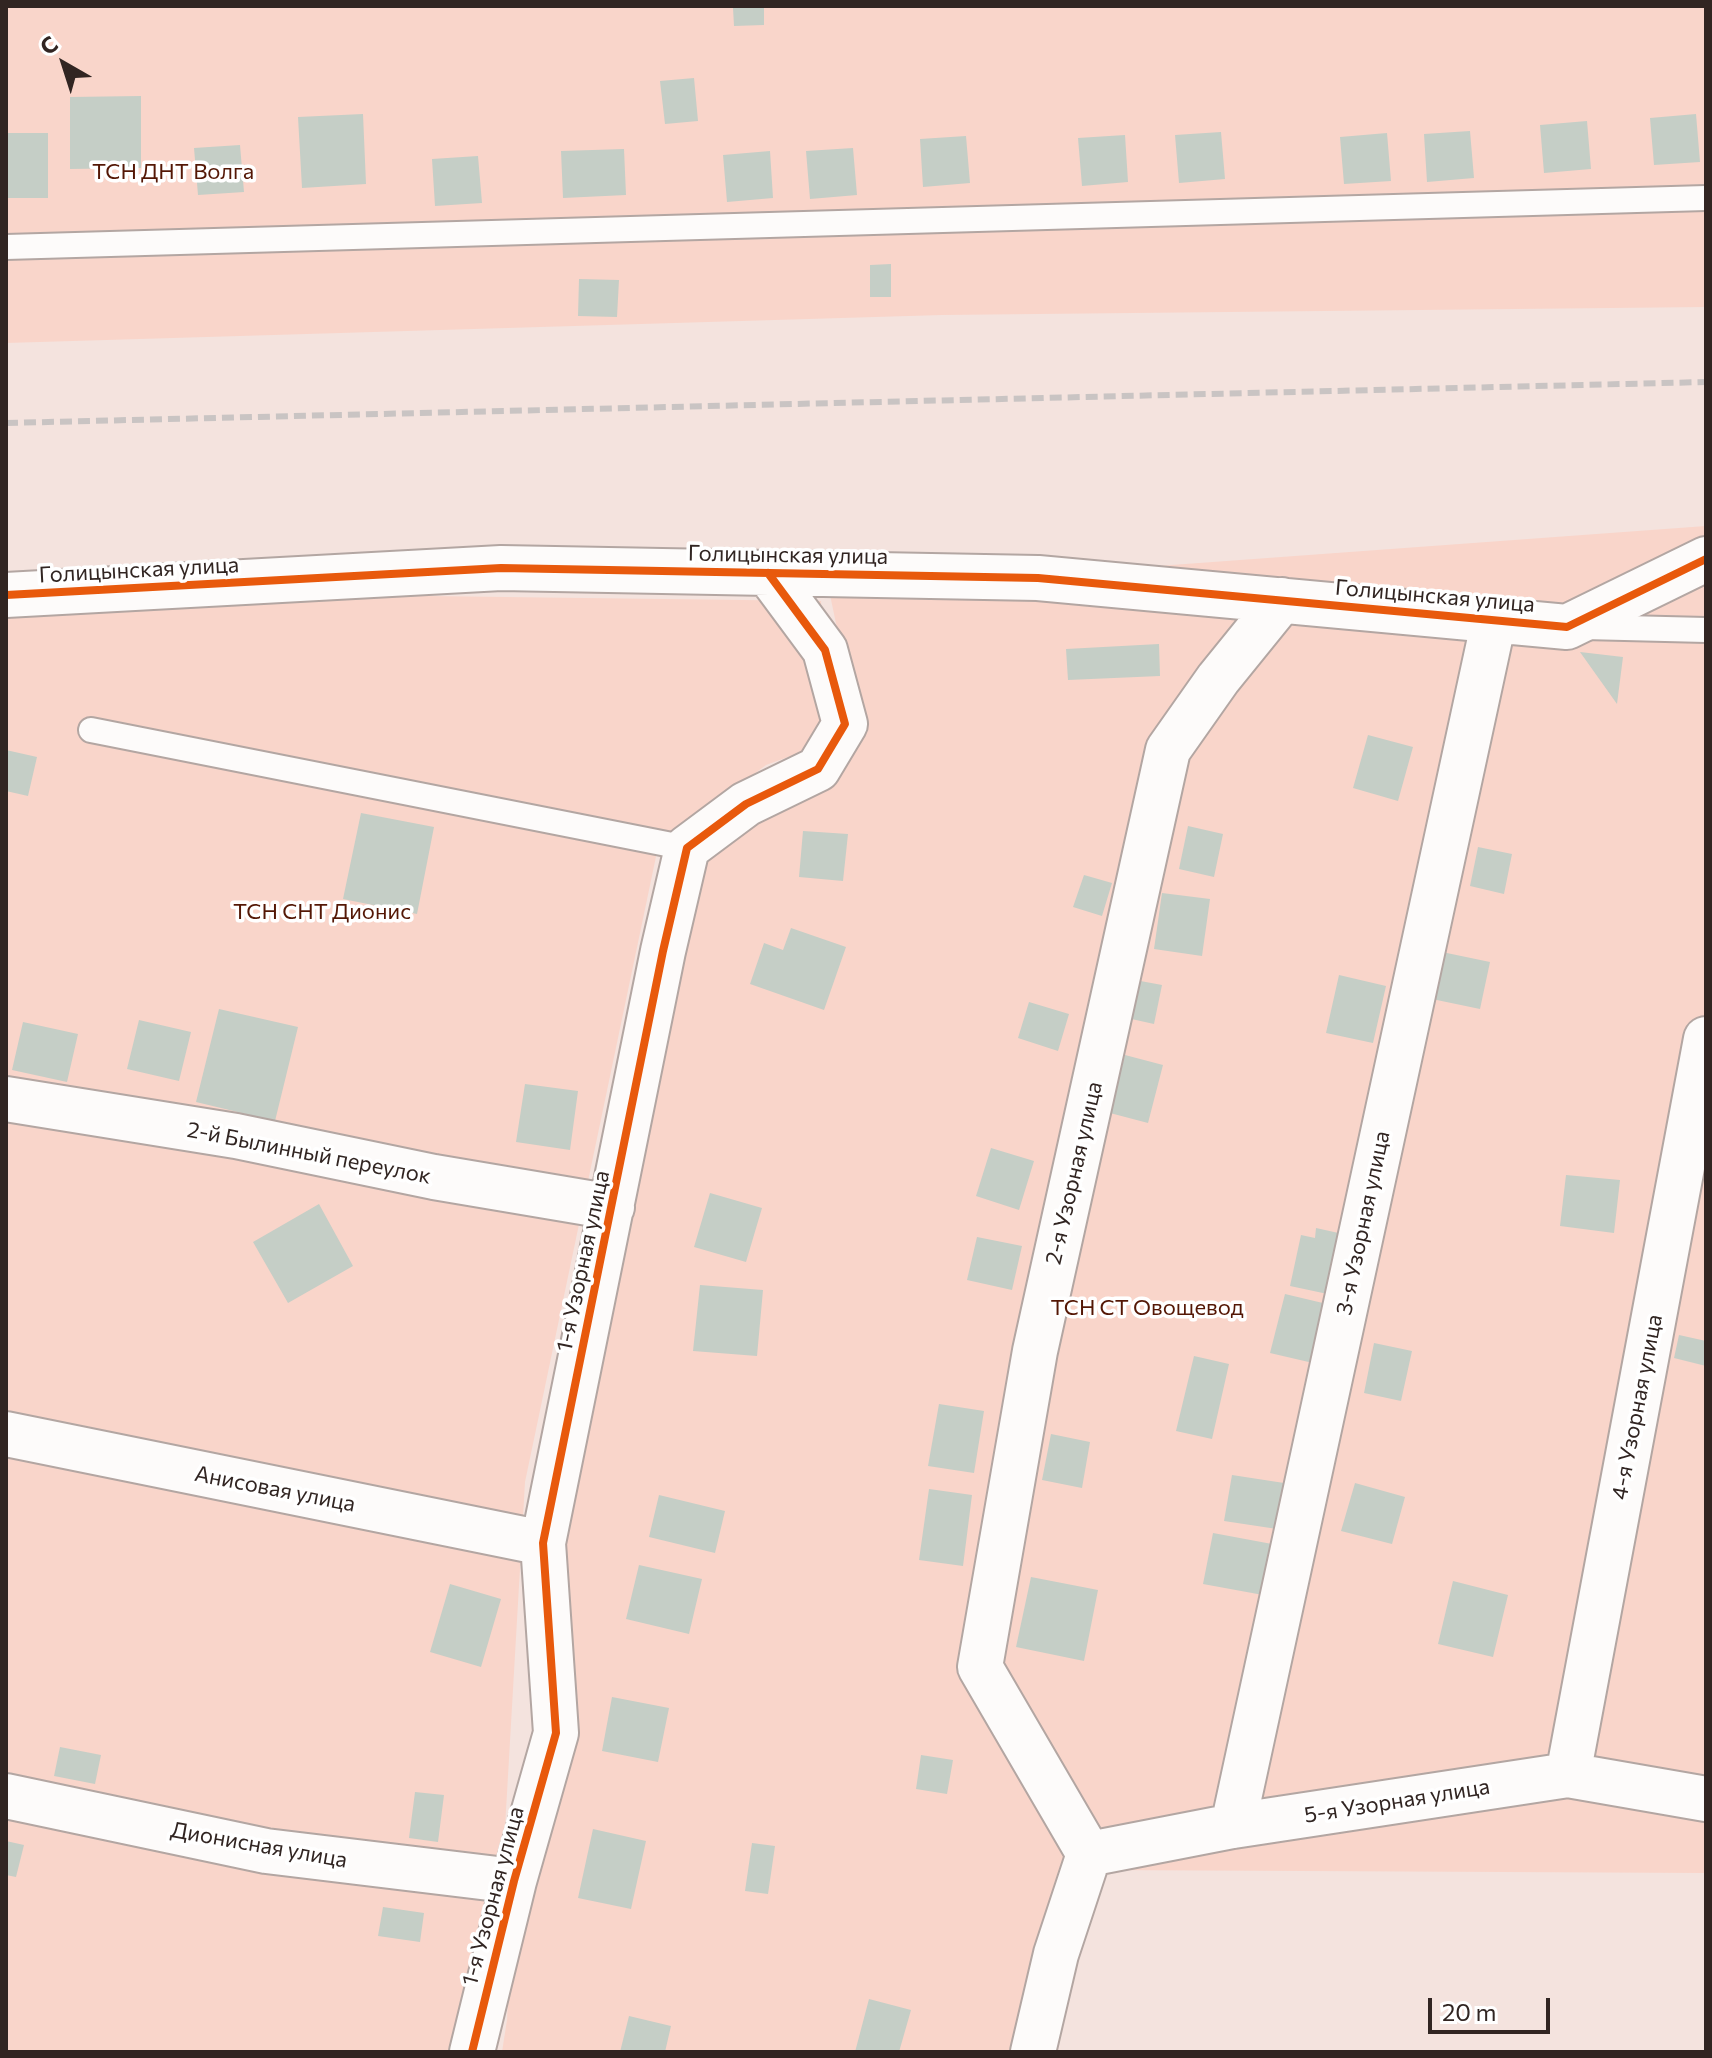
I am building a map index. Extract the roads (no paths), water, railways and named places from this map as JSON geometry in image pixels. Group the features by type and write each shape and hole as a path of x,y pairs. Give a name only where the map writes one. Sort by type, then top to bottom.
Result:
{"street":[{"path":"1567,627 1706,559"},
{"name":"Голицынская улица","path":"6,595 501,568 1038,578 1567,627"},
{"path":"687,848 746,804 818,769 845,724 825,650 768,573"},
{"name":"2-я Узорная улица","path":"1089,1854 980,1667 1035,1351 1168,750 1218,679 1282,600"},
{"name":"3-я Узорная улица","path":"1233,1826 1494,620"},
{"name":"1-я Узорная улица","path":"472,2052 514,1881 556,1733 543,1543 663,951 687,848"},
{"name":"4-я Узорная улица","path":"1568,1775 1706,1039"},
{"name":"2-й Былинный переулок","path":"6,1099 236,1136 434,1177 612,1207"},
{"name":"Анисовая улица","path":"6,1434 543,1543"},
{"name":"5-я Узорная улица","path":"1089,1854 1233,1826 1568,1775 1706,1799"},
{"name":"Дионисная улица","path":"6,1796 266,1851 514,1881"},
{"path":"1033,2052 1056,1954 1089,1854"}],"lane":[{"path":"6,247 1706,198"},
{"name":"Голицынская улица","path":"1567,627 1706,630"},
{"path":"91,730 687,848"}],"railway":[{"path":"6,423 1706,382"}],"park label":[{"name":"ТСН ДНТ Волга","path":"173,172"},
{"name":"ТСН СНТ Дионис","path":"322,912"},
{"name":"ТСН СТ Овощевод","path":"1147,1308"}]}
